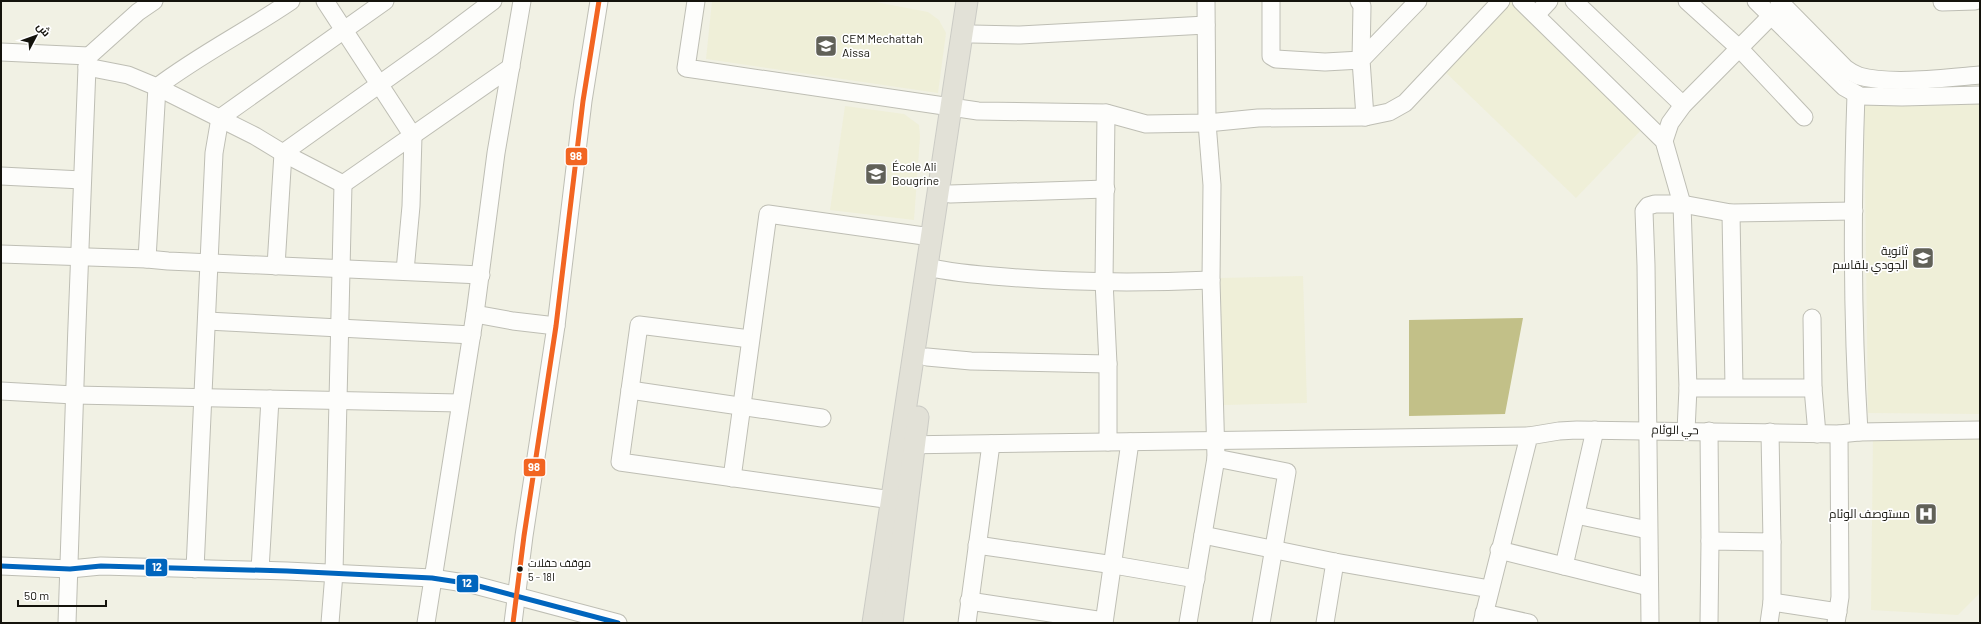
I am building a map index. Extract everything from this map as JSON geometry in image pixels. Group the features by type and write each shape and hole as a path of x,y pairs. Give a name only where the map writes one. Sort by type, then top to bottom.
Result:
{"main road":[{"path":"892,623 908,445 933,269 950,194 967,1"},
{"path":"874,623 892,500 908,445 927,357 933,269 931,237 972,34 977,1"}],"street":[{"path":"67,623 70,570 74,395 81,258 82,180 88,61 135,6 154,1"},
{"path":"147,259 157,88 179,70 264,20 291,1"},
{"path":"325,1 413,136 411,206 405,271"},
{"path":"195,570 214,153 220,118 385,1"},
{"path":"283,153 493,1"},
{"path":"426,623 472,335 495,161 522,1"},
{"path":"513,623 524,536 556,326 583,101 599,1"},
{"path":"696,1 686,68 1002,113 1106,113 1146,124 1207,123 1258,118 1365,117 1389,112 1405,103 1501,1"},
{"path":"1188,623 1216,458 1211,280 1212,185 1207,123 1206,1"},
{"path":"1271,1 1271,56 1276,59 1325,62 1361,60 1418,1"},
{"path":"1359,1 1362,6 1361,60 1365,117"},
{"path":"1521,1 1664,141 1682,204 1688,388 1686,431"},
{"path":"1536,15 1549,1"},
{"path":"1574,1 1683,105"},
{"path":"1687,1 1740,49 1804,117"},
{"path":"1756,1 1777,7 1845,68 1857,75 1874,79 1924,80 1980,75"},
{"path":"1942,2 1975,1"},
{"path":"1664,141 1670,123 1683,105 1740,49 1777,7"},
{"path":"1777,7 1844,86 1860,96 1902,97 1980,94"},
{"path":"972,34 1020,35 1206,25"},
{"path":"1,52 88,61 128,75 220,118 343,184"},
{"path":"343,184 511,67"},
{"path":"1856,94 1854,354 1859,432"},
{"path":"1106,113 1104,281 1108,364 1108,442"},
{"path":"276,266 283,153"},
{"path":"1,176 82,180"},
{"path":"330,623 334,573 343,184"},
{"path":"950,194 1106,189"},
{"path":"1650,623 1648,587 1648,430 1644,211 1648,206 1655,204 1682,204 1731,213 1854,211"},
{"path":"1731,213 1734,387"},
{"path":"732,478 768,214 931,237"},
{"path":"1,254 81,258 147,259 480,275"},
{"path":"933,269 1041,280 1170,282 1211,280"},
{"path":"475,314 513,321 556,326"},
{"path":"1812,318 1817,434"},
{"path":"207,321 472,335"},
{"path":"750,339 639,325 620,462 892,500"},
{"path":"927,357 971,361 1108,364"},
{"path":"1688,388 1814,388"},
{"path":"630,390 822,418"},
{"path":"1,391 74,395 460,403"},
{"path":"260,570 270,399"},
{"path":"1564,566 1595,430"},
{"name":"حي الوئام","path":"908,445 1529,436 1559,431 1595,430 1839,434 1859,432 1980,430"},
{"path":"1709,431 1709,623"},
{"path":"1769,623 1772,602 1770,432"},
{"path":"1772,602 1837,618 1840,597 1839,434"},
{"path":"1529,436 1483,618 1529,623"},
{"path":"969,601 1104,622 1114,565 1130,442"},
{"path":"967,623 991,444"},
{"path":"1216,458 1287,472 1261,623"},
{"path":"1576,515 1648,530"},
{"path":"1203,535 1336,562 1490,589"},
{"path":"1710,541 1772,542"},
{"path":"977,545 1114,565 1196,579"},
{"path":"1499,550 1648,587"},
{"path":"1325,623 1336,562"},
{"path":"1,566 70,570 101,566 195,570 260,570 432,578 471,584 618,623"}],"shaded area":[{"name":"CEM Mechattah Aissa","path":"712,1 870,1 928,12 939,20 946,33 938,93 706,59"},
{"path":"1504,1 1512,1 1644,127 1576,198 1440,67"},
{"name":"ثانوية الجودي بلقاسم","path":"1980,100 1980,414 1868,413 1864,103"},
{"name":"École Ali Bougrine","path":"845,106 904,114 919,125 920,137 914,220 830,210"},
{"path":"1303,276 1307,403 1224,405 1220,278"},
{"path":"1523,318 1505,414 1409,416 1409,320"},
{"name":"مستوصف الوئام","path":"1873,435 1980,435 1980,593 1958,615 1871,610"}],"transit line":[{"name":"98","path":"513,623 524,536 556,326 583,101 599,1"},
{"name":"12","path":"1,566 70,569 101,566 287,571 432,578 471,584 618,623"}],"place":[{"name":"CEM Mechattah Aissa","path":"826,46"},
{"name":"École Ali Bougrine","path":"876,174"},
{"name":"ثانوية الجودي بلقاسم","path":"1923,258"},
{"name":"مستوصف الوئام","path":"1926,514"},
{"name":"موقف حفلات 5 - 18ا","path":"520,569"}]}
